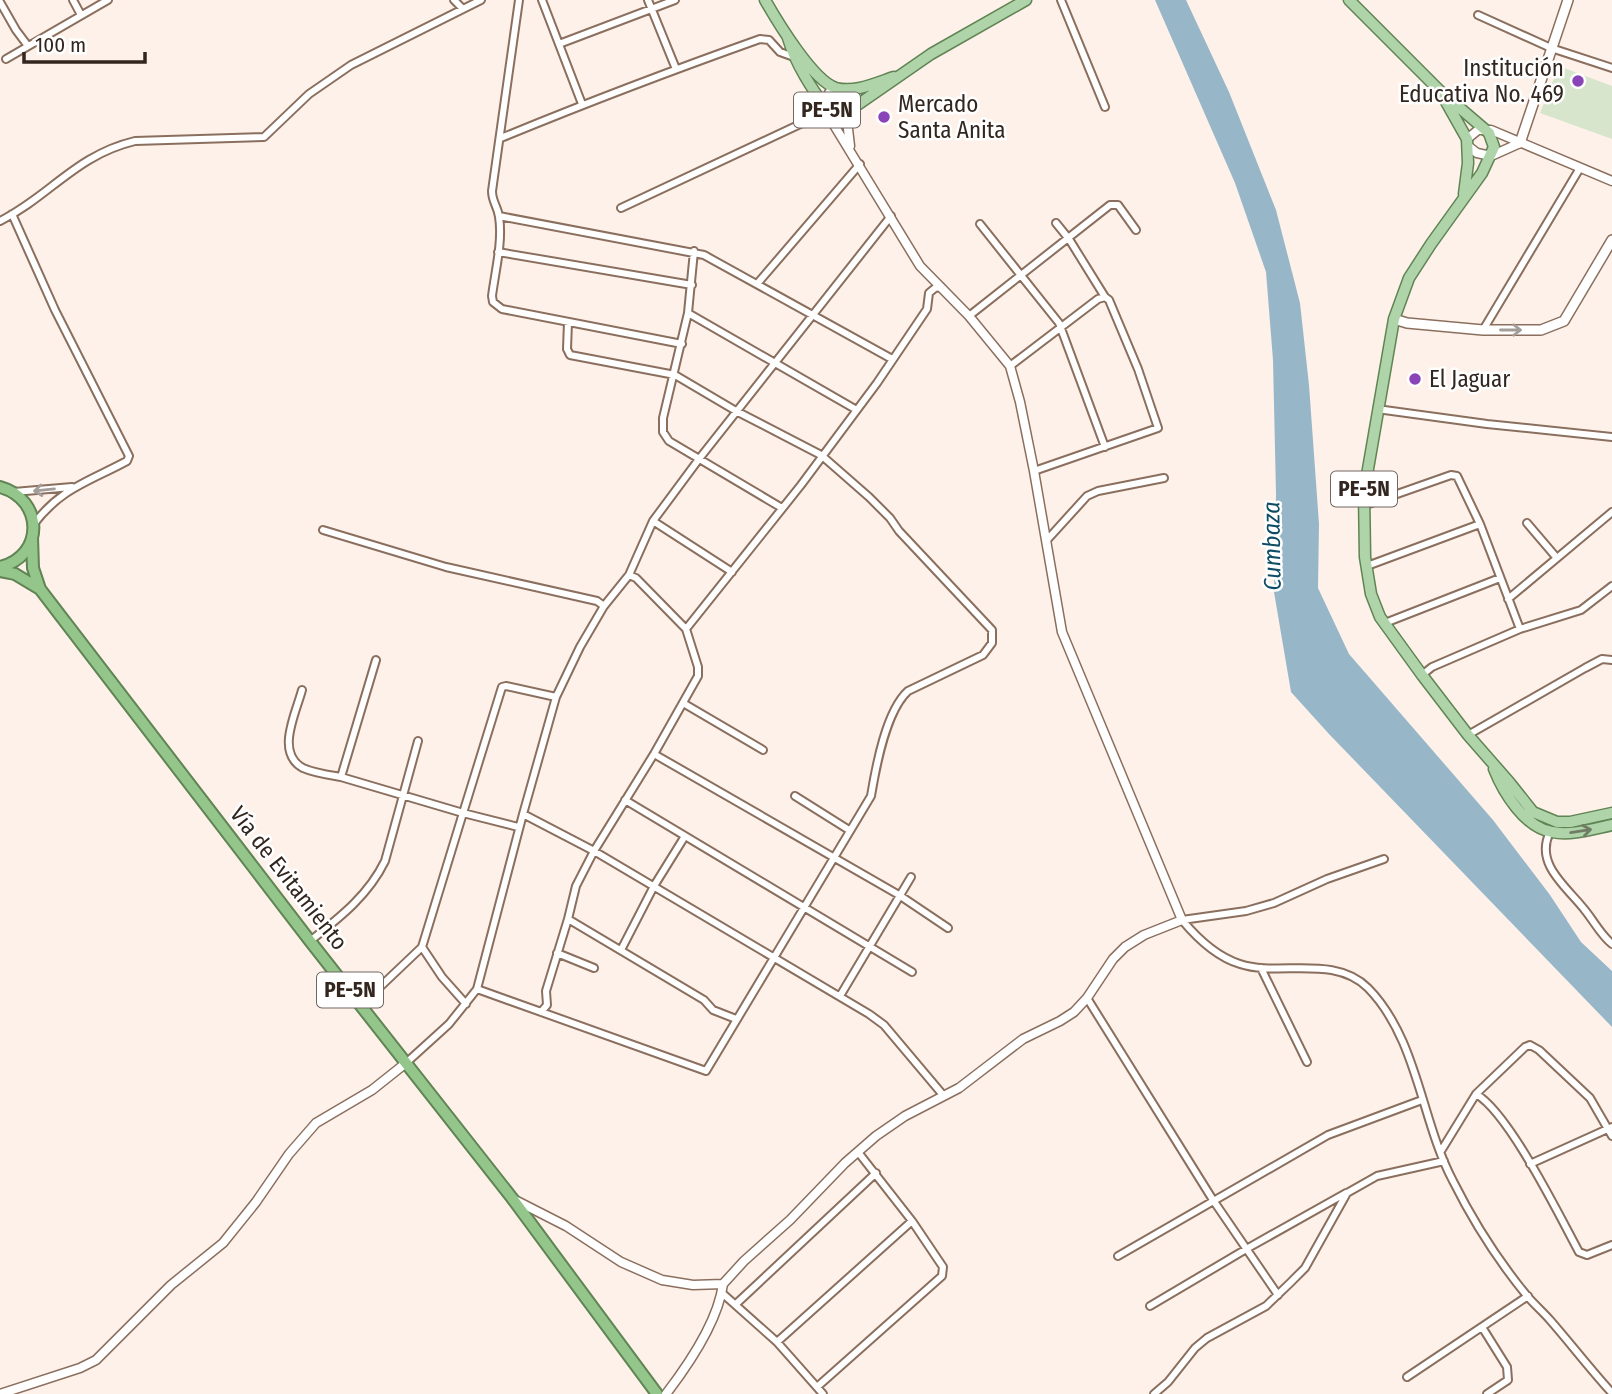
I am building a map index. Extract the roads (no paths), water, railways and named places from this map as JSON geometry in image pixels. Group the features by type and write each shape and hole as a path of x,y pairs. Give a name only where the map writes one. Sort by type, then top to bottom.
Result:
{"highway":[{"path":"0,487 14,492 30,510 33,531 23,554 0,569"},
{"name":"Vía de Evitamiento","path":"33,531 33,568 40,589 310,941 512,1198 657,1394"},
{"name":"Vía de Evitamiento","path":"0,569 15,574 40,589"}],"main road":[{"name":"PE-5N","path":"765,0 788,38 813,70 834,88 846,89 868,86 897,76 1026,0"},
{"path":"1349,0 1440,91 1484,129 1493,140 1491,156"},
{"path":"1520,143 1568,0"},
{"name":"PE-5N","path":"788,38 794,57 826,110 833,113 846,112 891,83 897,76"},
{"path":"1440,91 1468,143"},
{"name":"PE-5N","path":"1463,198 1468,143"},
{"name":"PE-5N","path":"1491,156 1409,278 1394,319 1363,506 1371,594 1385,623 1422,675 1468,736 1533,813 1557,822 1612,813"},
{"path":"1394,319 1407,323 1483,330 1541,330 1553,327 1564,321 1612,240"},
{"name":"PE-5N","path":"1492,762 1499,780 1517,807 1533,824 1549,832"},
{"path":"1549,832 1571,833 1612,825"}],"street":[{"path":"73,0 81,15"},
{"path":"6,59 108,0"},
{"path":"0,221 59,178 115,146 135,141 264,137 309,94 351,65 458,3 481,0"},
{"path":"519,0 492,196 499,216 498,252 492,296 497,306 682,344"},
{"path":"542,0 582,104"},
{"path":"648,0 676,69"},
{"path":"559,44 675,0"},
{"path":"1061,0 1105,107"},
{"path":"0,2 29,46"},
{"path":"1478,15 1551,48 1611,66"},
{"path":"501,138 582,104 765,38 775,44 780,52 794,57"},
{"path":"834,88 828,93 826,110 920,266 969,316 1010,366 1034,471 1062,632 1182,920 1222,956 1240,964 1261,968 1319,968 1339,973 1366,986 1394,1027 1444,1161 1472,1217 1528,1296 1612,1393"},
{"path":"846,89 850,103 846,112 850,149"},
{"path":"621,208 826,110"},
{"path":"1520,143 1491,156 1477,153 1468,143 1478,130 1484,129 1520,143 1612,181"},
{"path":"757,284 860,164"},
{"path":"1483,330 1580,168"},
{"path":"969,316 1110,205 1118,205 1136,230"},
{"path":"12,214 55,310 127,449 127,461 74,486 48,505 33,531"},
{"path":"499,216 694,251 892,359"},
{"path":"0,1394 80,1368 96,1360 171,1285 223,1243 257,1202 289,1154 316,1124 372,1090 406,1063 449,1024 466,1004 477,989 518,827 556,697 580,647 604,606 629,575 653,521 736,411 891,216"},
{"path":"1034,471 1158,428 1138,369 1109,300 1056,223"},
{"path":"981,224 1019,276 1059,323 1105,447"},
{"path":"694,251 688,313 663,418 663,432 669,441 782,508"},
{"path":"498,252 692,285"},
{"path":"686,629 856,409 927,309 929,293 941,287"},
{"path":"1010,366 1098,299 1105,297"},
{"path":"688,313 856,409"},
{"path":"477,989 706,1071 871,796 882,747 899,699 908,691 983,655 992,643 992,630 890,518 821,455 736,411 675,375 570,355 567,349 568,322"},
{"path":"1377,409 1612,437"},
{"path":"1363,506 1457,475 1480,524 1520,629"},
{"path":"1046,540 1087,496 1098,491 1164,478"},
{"path":"14,492 74,486"},
{"path":"1508,599 1612,512"},
{"path":"653,521 732,572"},
{"path":"1527,523 1556,557"},
{"path":"1367,566 1480,524"},
{"path":"323,530 446,567 597,601 604,606"},
{"path":"541,1012 547,1005 546,991 576,886 594,851 654,754 699,671 686,629 636,578 629,575"},
{"path":"1385,623 1500,578"},
{"path":"1422,675 1432,667 1520,629 1581,610 1612,586"},
{"path":"1468,736 1612,652"},
{"path":"1602,659 1612,660"},
{"path":"341,778 376,660"},
{"path":"361,1005 422,947 502,687 556,697"},
{"path":"302,690 288,746 291,758 305,769 518,827"},
{"path":"683,703 763,750"},
{"path":"310,941 344,913 371,886 378,875 385,861 418,741"},
{"path":"654,754 899,895 948,928"},
{"path":"795,796 849,830"},
{"path":"625,800 912,972"},
{"path":"523,814 654,886 884,1025 943,1095"},
{"path":"1549,832 1545,852 1552,871 1585,910 1601,934 1612,944"},
{"path":"621,950 654,886 685,836"},
{"path":"666,1394 690,1363 722,1288 744,1261 790,1220 858,1152 905,1116 959,1088 1023,1039 1074,1012 1087,999 1125,947 1144,935 1182,920 1247,911 1274,903 1327,879 1384,859"},
{"path":"840,996 911,877"},
{"path":"568,919 704,1000 713,1010 736,1019"},
{"path":"422,947 442,977 466,1004"},
{"path":"557,953 594,968"},
{"path":"1261,968 1307,1062"},
{"path":"1087,999 1213,1200 1278,1295"},
{"path":"1441,1151 1476,1094 1525,1047 1534,1046 1590,1098 1611,1130 1530,1164"},
{"path":"1476,1094 1491,1106 1530,1164 1580,1252 1587,1255 1612,1245"},
{"path":"1118,1256 1328,1135 1422,1100"},
{"path":"817,1387 942,1276 943,1266 858,1152"},
{"path":"1150,1306 1377,1177 1444,1161"},
{"path":"736,1304 876,1173"},
{"path":"1154,1394 1168,1382 1195,1348 1207,1338 1266,1306 1305,1268 1347,1193"},
{"path":"512,1198 566,1226 621,1262 662,1280 722,1288 777,1342 823,1394"},
{"path":"777,1342 912,1221"},
{"path":"1407,1377 1528,1296"},
{"path":"1482,1327 1508,1371 1508,1380 1488,1394"}],"water":[{"path":"1155,0 1186,0 1229,92 1276,210 1300,303 1319,524 1318,588 1349,654 1493,820 1550,895 1581,942 1612,971 1612,1027 1291,692 1274,592 1276,494 1273,360 1266,272 1235,183"}],"place":[{"name":"Institución Educativa No. 469","path":"1578,81"},
{"name":"Mercado Santa Anita","path":"884,117"},
{"name":"El Jaguar","path":"1415,379"}],"water label":[{"name":"Cumbaza","path":"1272,546"}]}
